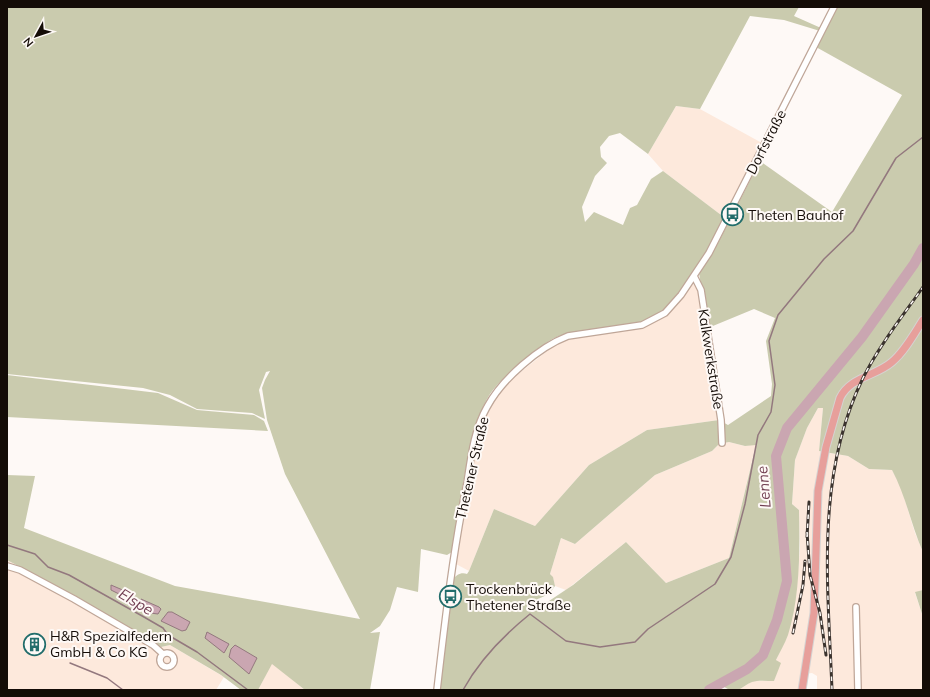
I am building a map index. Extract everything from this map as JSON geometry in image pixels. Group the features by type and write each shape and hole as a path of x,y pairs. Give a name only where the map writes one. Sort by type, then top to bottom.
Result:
{"main road":[{"path":"802,690 815,595 818,491 826,447 840,398 843,392 852,383 879,371 892,362 903,350 923,320"}],"street":[{"name":"Dorfstraße","path":"694,276 709,254 730,214 834,7"},
{"name":"Kalkwerkstraße","path":"694,276 701,290 721,420 722,443"},
{"name":"Thetener Straße","path":"437,690 458,526 478,430 486,408 494,395 522,366 559,339 568,336 642,325 658,318 681,295 694,276"},
{"path":"7,566 20,570 74,599 152,645 162,654"},
{"path":"856,607 858,690"}],"shaded area":[{"path":"676,106 700,109 762,143 725,218 663,171 648,154"},
{"path":"696,283 698,287 719,420 647,430 589,465 535,526 494,509 469,571 456,564 470,473 485,416 493,401 507,383 557,343 572,338 627,331 653,323 665,317 692,285"},
{"path":"818,408 823,408 819,451 848,456 869,469 892,470 901,487 915,533 923,552 923,590 915,593 923,617 923,690 817,690 817,676 812,673 803,674 798,690 737,690 753,681 774,681 780,663 776,660 787,637 797,582 800,549 799,510 792,504 795,460 807,428"},
{"path":"729,442 745,446 756,444 729,558 666,583 626,542 566,590 555,586 553,578 550,574 561,538 575,544 655,475 712,451 719,444"},
{"path":"7,560 77,597 161,647 170,645 224,677 216,690 7,690"},
{"path":"111,585 132,594 131,600 111,590"},
{"path":"141,599 159,607 161,609 158,614 150,613 140,606"},
{"path":"168,612 172,612 190,622 186,630 182,631 161,621"},
{"path":"207,632 229,644 224,653 205,638"},
{"path":"235,645 257,658 249,674 229,657 231,649"},
{"path":"272,663 305,690 258,690"}],"green space":[{"path":"7,7 799,7 794,16 821,28 820,31 784,20 750,16 700,109 676,106 648,154 620,133 609,136 600,147 601,157 607,163 595,176 582,207 585,222 594,212 623,225 630,208 637,205 651,179 663,171 725,218 688,283 670,306 659,315 650,320 626,326 573,333 557,337 544,345 495,387 481,412 472,439 452,552 447,555 421,549 418,592 397,587 390,610 380,626 370,633 380,632 370,690 305,690 272,664 258,690 241,690 221,675 170,645 161,647 77,597 7,560 7,475 35,476 24,528 175,586 360,619 285,474 267,420 262,388 270,371 266,372 259,390 265,419 252,413 197,409 170,395 143,388 7,374"},
{"path":"837,7 923,7 923,552 901,490 892,470 869,469 848,456 819,451 823,408 818,408 807,428 795,460 792,504 799,510 797,589 788,635 776,660 781,663 774,681 754,681 738,690 733,691 720,685 710,686 702,690 439,690 453,580 457,575 461,573 467,574 469,571 494,509 535,526 589,465 647,430 719,420 728,425 771,396 772,384 766,341 775,318 754,309 708,328 699,273 718,243 760,161 832,212 902,95 816,47","holes":["729,442 745,446 756,445 729,558 666,583 626,542 573,585 540,607 538,599 549,594 555,586 553,577 550,574 561,538 575,544 655,475 712,451 719,444"]},
{"path":"7,375 158,393 197,410 254,415 264,421 268,431 7,417"},
{"path":"923,590 923,617 915,592"}],"waterway":[{"path":"463,690 469,679 484,659 530,614 566,641 600,647 635,642 648,629 715,584 731,557 745,504 758,435 771,412 775,385 769,341 778,315 824,259 853,231 896,158 923,137"},
{"name":"Lenne","path":"709,690 747,669 763,655 777,620 787,581 776,456 787,428 862,337 914,264 923,248"},
{"name":"Elspe","path":"7,545 35,554 48,567 69,575 163,628 168,635 197,652 248,690"},
{"path":"70,663 107,678 123,690"}],"railway":[{"path":"832,690 827,571 831,492 837,453 848,415 869,366 883,343 923,287"},
{"path":"807,537 809,502"},
{"path":"807,532 810,575 820,613 826,655"},
{"path":"793,633 803,585 805,561"}],"place":[{"name":"Theten Bauhof","path":"732,215"},
{"name":"Trockenbrück Thetener Straße","path":"451,597"},
{"name":"H&R Spezialfedern GmbH & Co KG","path":"34,644"}]}
